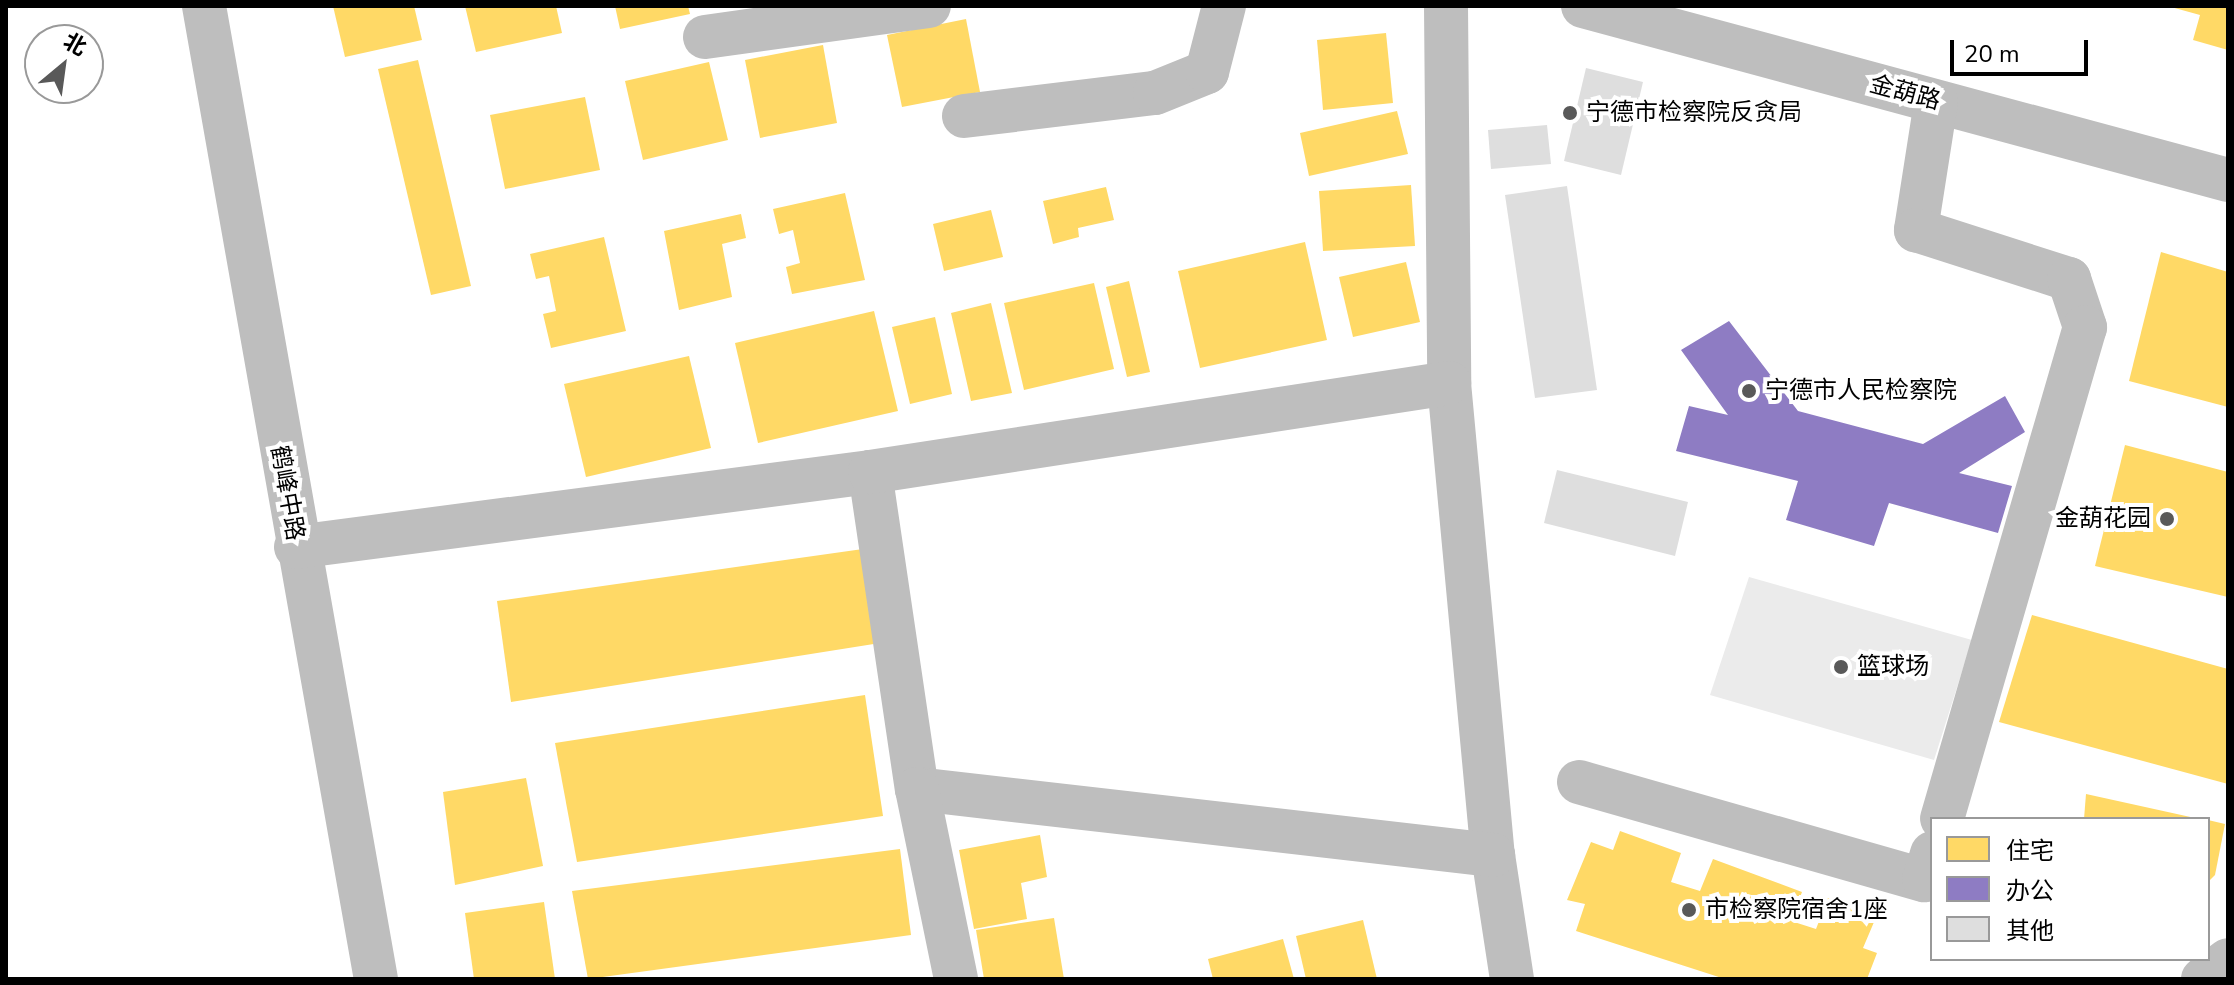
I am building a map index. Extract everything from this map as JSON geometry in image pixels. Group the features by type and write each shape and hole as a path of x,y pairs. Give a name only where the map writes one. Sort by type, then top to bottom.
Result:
{"street":[{"name":"鹤峰中路","path":"204,6 296,547 376,979"},
{"path":"705,37 929,6"},
{"path":"964,116 1155,93 1207,72 1224,6"},
{"path":"1446,6 1449,383 1493,855 1512,979"},
{"name":"金葫路","path":"1583,6 2228,180"},
{"path":"1936,102 1916,230 2069,279 2085,327 1943,817"},
{"path":"296,547 870,472 1449,383"},
{"path":"870,472 917,789 956,979"},
{"path":"1579,782 1924,880 1930,860"},
{"path":"917,789 1493,855"},
{"path":"2203,979 2228,960"}],"shaded area":[{"name":"篮球场","path":"1749,577 1972,640 1934,760 1710,695"}],"building: 住宅":[{"path":"333,6 414,6 422,40 345,57"},
{"path":"465,6 556,6 562,33 476,52"},
{"path":"615,6 688,6 690,14 620,29"},
{"path":"2228,6 2228,50 2193,40 2200,15 2171,7"},
{"path":"966,19 980,92 902,107 887,35"},
{"path":"1386,33 1393,103 1323,110 1317,40"},
{"path":"823,45 837,123 760,138 745,60"},
{"path":"418,60 471,286 431,295 378,69"},
{"path":"709,62 728,140 643,160 625,81"},
{"path":"585,97 600,170 505,189 490,115"},
{"path":"1397,111 1408,154 1309,176 1300,133"},
{"path":"1411,185 1415,246 1323,251 1319,191"},
{"path":"1106,187 1114,220 1078,228 1079,237 1053,244 1043,201"},
{"path":"845,193 865,280 792,294 786,267 800,263 793,230 779,234 773,209"},
{"path":"991,210 1003,257 944,271 933,224"},
{"path":"741,214 746,238 722,244 732,297 679,310 664,231"},
{"path":"604,237 626,331 551,348 543,314 556,311 549,276 536,279 530,254"},
{"path":"1305,242 1327,340 1200,368 1178,271"},
{"path":"2161,252 2228,272 2228,407 2129,381"},
{"path":"1406,262 1420,322 1353,337 1339,277"},
{"path":"1129,281 1150,372 1127,377 1106,287"},
{"path":"1094,283 1114,369 1024,390 1004,303"},
{"path":"991,303 1012,393 971,401 951,313"},
{"path":"874,311 898,411 758,443 735,343"},
{"path":"935,317 952,394 910,404 892,327"},
{"path":"689,356 711,448 586,477 564,384"},
{"name":"金葫花园","path":"2125,445 2228,472 2228,597 2095,566"},
{"path":"870,548 880,643 511,702 497,601"},
{"path":"2032,615 2228,669 2228,784 1999,722"},
{"path":"865,695 883,816 577,862 555,743"},
{"path":"526,778 543,866 455,885 443,792"},
{"path":"2086,794 2190,817 2084,817"},
{"path":"2210,820 2225,824 2215,875 2210,880"},
{"name":"市检察院宿舍1座","path":"1620,831 1681,853 1671,882 1700,891 1713,859 1802,892 1791,921 1816,929 1828,898 1877,915 1863,948 1877,953 1867,979 1725,979 1576,931 1585,904 1567,900 1591,842 1613,850"},
{"path":"1040,835 1047,877 1021,883 1027,919 974,929 959,850"},
{"path":"900,849 911,935 588,979 572,891"},
{"path":"544,902 555,979 474,979 465,913"},
{"path":"1054,918 1064,979 984,979 976,930"},
{"path":"1363,920 1377,979 1306,979 1296,936"},
{"path":"1283,939 1294,979 1213,979 1208,959"}],"building: 办公":[{"name":"宁德市人民检察院","path":"1729,321 1798,411 1923,444 2005,396 2025,432 1959,473 2012,486 1998,533 1889,503 1874,546 1786,520 1798,481 1676,451 1689,406 1728,415 1681,350"}],"building: 其他":[{"path":"1586,68 1643,82 1621,175 1564,161"},
{"path":"1547,125 1551,164 1491,169 1488,130"},
{"path":"1567,186 1597,390 1535,398 1505,195"},
{"path":"1557,470 1688,502 1675,556 1544,523"}],"place":[{"name":"宁德市检察院反贪局","path":"1570,113"},
{"name":"宁德市人民检察院","path":"1749,391"},
{"name":"金葫花园","path":"2167,519"},
{"name":"篮球场","path":"1841,667"},
{"name":"市检察院宿舍1座","path":"1689,910"}]}
